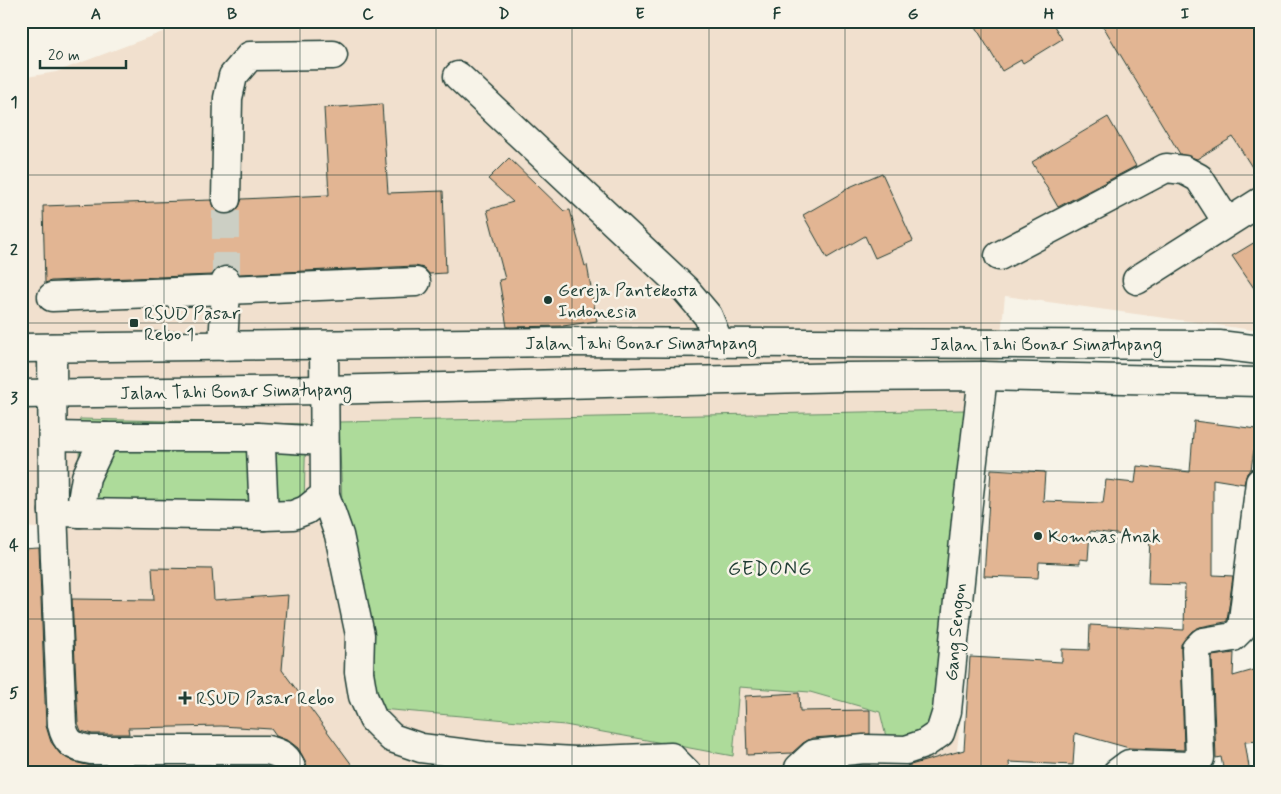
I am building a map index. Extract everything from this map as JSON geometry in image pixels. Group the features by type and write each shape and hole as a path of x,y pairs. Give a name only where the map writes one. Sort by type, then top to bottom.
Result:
{"main road":[{"path":"226,199 228,98 234,76 250,56 332,55"},
{"path":"458,76 686,290 708,316 719,343"},
{"path":"999,256 1166,168 1184,170 1199,178 1227,222"},
{"path":"1137,280 1260,202"},
{"path":"52,297 226,285 416,282"},
{"path":"222,346 226,285"},
{"name":"Jalan Tahi Bonar Simatupang","path":"21,348 568,342 1219,345 1260,350"},
{"path":"324,346 325,495 339,535 360,635 359,672 363,696 373,718 392,738 421,748 484,756 575,761 671,758 687,773"},
{"path":"52,348 53,511 62,725 64,734 70,744 91,750 266,750 281,753 291,765 292,773"},
{"name":"Jalan Tahi Bonar Simatupang","path":"21,394 324,390 983,376 1260,382"},
{"name":"Gang Sengon","path":"799,773 799,768 814,754 864,749 906,750 924,744 940,733 948,711 967,511 983,376"},
{"path":"53,436 258,437 324,441"},
{"path":"80,513 86,477 105,437"},
{"path":"258,437 261,448 264,516"},
{"path":"1117,773 1129,764 1190,766 1200,758 1196,648 1203,642 1233,637 1242,628 1260,482"},
{"path":"53,511 80,513 292,515 306,510 325,495"}],"shaded area":[{"path":"192,21 1260,21 1260,331 1005,296 956,760 861,773 44,773 52,529 21,527 21,78 56,72"}],"green space":[{"path":"966,410 931,740 887,741 880,712 810,692 739,687 733,756 565,725 380,709 347,637 339,422"},
{"path":"80,419 306,424 304,505 78,500"}],"building":[{"path":"972,21 1051,21 1062,39 1023,63 1021,60 1002,71"},
{"path":"1100,21 1260,21 1260,180 1233,137 1197,159 1180,154"},
{"path":"382,104 388,193 443,191 446,273 429,274 424,268 415,266 240,274 234,268 226,265 218,268 212,275 51,281 45,283 43,206 211,200 213,207 218,212 226,215 233,213 239,207 242,199 329,195 324,108"},
{"path":"1108,117 1136,166 1058,207 1032,162"},
{"path":"509,158 564,211 570,210 585,266 587,265 597,321 563,326 507,327 499,280 505,279 487,210 513,202 488,179"},
{"path":"882,173 913,241 875,258 865,236 827,258 803,215 845,191 845,189"},
{"path":"1260,239 1260,297 1232,256"},
{"path":"1194,421 1257,429 1251,470 1247,473 1244,484 1213,479 1213,575 1233,576 1227,621 1200,627 1192,631 1181,644 1184,750 1129,748 1075,733 1073,765 1009,762 1010,773 908,773 907,766 964,750 970,657 1062,662 1062,649 1089,650 1090,625 1184,630 1185,585 1148,584 1150,538 1090,531 1088,560 1080,559 1080,564 1039,562 1038,578 984,576 991,469 1045,472 1043,501 1103,503 1106,480 1135,483 1137,466 1190,472"},
{"path":"39,548 46,726 51,742 60,754 74,762 91,766 131,766 131,773 21,773 21,549"},
{"name":"RSUD Pasar Rebo","path":"152,568 212,569 214,600 288,595 282,670 358,773 307,773 306,762 298,748 289,741 276,736 271,729 221,726 128,728 129,734 92,734 81,731 78,723 72,599 154,600"},
{"path":"1234,653 1233,676 1254,670 1260,689 1260,741 1245,742 1250,773 1224,773 1221,757 1216,758 1212,656"},
{"path":"799,693 800,711 870,710 870,734 812,738 792,753 747,755 745,696"},
{"path":"870,765 870,773 818,773 821,769"}],"tunnel":[{"path":"226,199 226,281"}],"place":[{"name":"Gereja Pantekosta Indonesia","path":"548,300"},
{"name":"RSUD Pasar Rebo 1","path":"134,323"},
{"name":"Komnas Anak","path":"1038,536"},
{"name":"RSUD Pasar Rebo","path":"185,698"}],"district":[{"name":"GEDONG","path":"770,568"}]}
